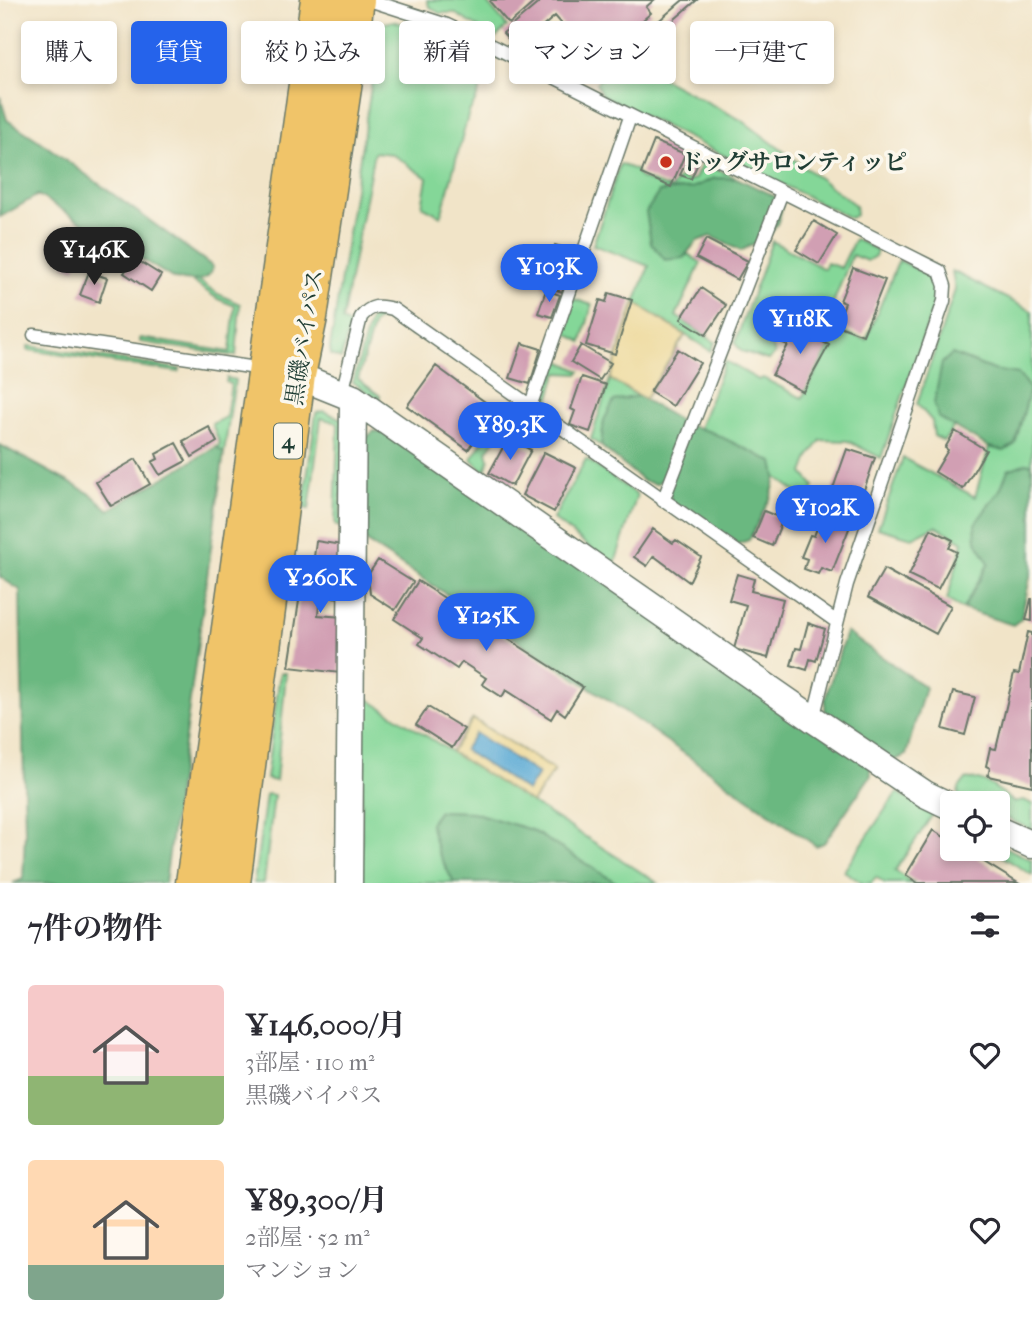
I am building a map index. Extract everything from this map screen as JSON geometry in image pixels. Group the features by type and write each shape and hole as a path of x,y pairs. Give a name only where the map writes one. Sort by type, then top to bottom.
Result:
{"highway":[{"name":"黒磯バイパス","path":"231,883 320,0"},
{"name":"黒磯バイパス","path":"195,883 282,372 310,304 355,0"}],"street":[{"path":"282,372 348,396 813,719 940,801"},
{"path":"348,396 349,883"},
{"path":"1010,835 1032,845"}],"lane":[{"path":"369,0 447,25 940,271 945,286 944,301 847,584 813,719"},
{"path":"530,407 630,117"},
{"path":"663,501 782,192"},
{"path":"348,396 361,317 367,310 379,305 393,309 837,622"},
{"path":"34,335 282,372"}],"green space":[{"path":"427,0 491,0 488,4 507,26 496,38 495,21 467,21 454,13 439,13 429,6"},
{"path":"385,23 399,23 399,84 481,84 469,112 441,216 422,206 427,178 392,154 374,152 342,321 350,325 341,359 331,355 330,348 372,84 385,84"},
{"path":"596,84 673,84 743,121 855,205 856,215 850,218 602,95"},
{"path":"0,96 7,120 213,267 207,277 197,280 174,279 38,195 0,217"},
{"path":"702,163 739,179 715,178 692,188 659,192 683,258 688,254 701,263 676,316 715,342 711,351 635,303 649,266 593,245 620,164 636,170 640,178 671,189 679,178 688,181 695,179"},
{"path":"715,178 739,179 782,200 779,220 775,227 771,233 741,251 711,236 697,241 683,258 665,260 651,243 646,212 659,192 692,188"},
{"path":"855,239 877,250 875,256 867,261 852,255 827,319 833,328 866,340 899,260 937,281 938,294 881,458 848,441 821,440 809,457 803,473 814,486 808,501 776,477 772,462 699,428 725,361 759,380 763,378 802,398 834,339 794,317 779,326 770,339 775,354 768,360 741,351 735,343 772,241 824,269 827,263 841,268"},
{"path":"952,271 1032,311 1032,465 1027,463 1008,470 1000,490 986,508 976,541 989,563 963,609 947,600 963,542 936,526 912,538 878,528 903,458 975,497 989,447 1004,451 1015,444 1030,389 1018,374 996,371 952,354 939,418 954,426 944,441 934,436 932,421 917,404 955,290"},
{"path":"198,280 218,294 240,304 236,356 140,342 140,338 230,352 235,306 218,299 192,281"},
{"path":"574,299 592,305 582,342 562,331"},
{"path":"382,312 414,332 412,336 384,317 374,323 358,379 380,396 379,400 353,382 370,320"},
{"path":"28,346 180,369 178,372 28,350"},
{"path":"952,354 993,370 1018,374 1030,389 1015,444 1004,451 989,447 939,418 934,403 942,363"},
{"path":"554,358 580,371 578,374 557,373 549,401 556,410 554,416 543,406 541,400"},
{"path":"227,378 235,380 224,453 216,447 220,444 212,424 226,417 231,384 226,382"},
{"path":"610,379 638,396 604,420 601,446 591,439"},
{"path":"638,396 685,424 711,432 773,462 776,477 771,497 749,540 735,545 671,502 667,477 656,484 643,481 601,446 604,420 614,401"},
{"path":"323,411 344,420 340,527 335,525 338,423 321,418 309,509 303,508 316,413"},
{"path":"498,419 507,424 487,451 489,460 485,471 471,459"},
{"path":"374,431 391,433 870,767 871,775 824,843 816,846 604,697 368,543 363,536 362,441"},
{"path":"0,445 91,494 109,510 216,447 224,453 165,883 13,883 23,879 25,832 20,590 0,577"},
{"path":"586,459 637,495 614,566 553,519"},
{"path":"1027,463 1032,465 1032,568 1021,619 1013,625 963,609 989,563 976,541 975,524 1000,490 1008,470"},
{"path":"846,632 925,687 906,755 893,761 829,718 825,710 825,699"},
{"path":"280,673 286,673 276,781 266,779"},
{"path":"362,695 658,883 617,883 531,830 473,812 439,811 430,823 438,852 454,883 361,883"},
{"path":"966,779 974,779 1000,791 959,791"},
{"path":"897,792 933,814 895,871 913,883 885,883 876,877 871,883 862,883 844,871"},
{"path":"266,794 274,795 264,883 254,883"},
{"path":"1010,799 1014,802 1024,800 1032,804 1032,830 1010,820"},
{"path":"439,811 472,812 531,830 617,883 454,883 438,852 430,823"},
{"path":"1010,850 1032,860 1032,875 1009,861"}],"sand":[{"path":"635,303 685,335 645,399 610,379"},
{"path":"473,719 554,770 532,803 451,752","holes":["475,734 538,774 527,790 465,750"]}],"water":[{"path":"475,733 538,774 527,791 464,750"}],"building":[{"path":"537,0 509,21 509,24 490,2"},
{"path":"542,0 654,0 646,7 651,13 642,21 559,21 555,16 549,21 517,21"},
{"path":"683,0 697,0 673,21 658,21"},
{"path":"509,28 509,40 503,33"},
{"path":"654,141 685,154 671,187 641,174"},
{"path":"689,156 699,161 691,179 680,175"},
{"path":"814,221 837,235 819,264 796,250"},
{"path":"706,239 748,261 737,280 696,258"},
{"path":"555,245 575,251 562,292 542,285"},
{"path":"68,255 78,258 75,269 64,266"},
{"path":"134,258 161,275 151,291 124,273"},
{"path":"853,268 885,280 863,335 836,325 845,303 840,301"},
{"path":"89,272 107,278 99,302 80,295"},
{"path":"701,288 726,305 706,335 681,319"},
{"path":"546,290 560,295 552,317 538,313"},
{"path":"609,293 632,300 615,354 586,345 600,300 606,302"},
{"path":"796,320 820,333 817,339 829,345 803,392 772,375 788,345 783,343"},
{"path":"522,343 541,349 530,384 510,378"},
{"path":"581,345 611,363 600,380 571,362"},
{"path":"678,349 700,363 673,406 650,392"},
{"path":"436,366 496,410 468,450 407,406"},
{"path":"582,377 606,385 590,432 570,425 575,411 571,409"},
{"path":"209,427 217,442 192,457 183,441"},
{"path":"955,431 986,450 963,489 935,472"},
{"path":"508,438 531,450 512,486 489,473"},
{"path":"176,443 186,461 160,475 152,462 158,459 156,454"},
{"path":"847,449 875,458 855,516 823,505 827,493 831,494"},
{"path":"544,452 576,468 554,512 522,495"},
{"path":"136,459 150,484 111,506 96,482"},
{"path":"764,511 783,519 772,546 753,538"},
{"path":"822,515 850,526 832,572 821,568 818,574 804,569 807,559 801,557 810,535 814,536"},
{"path":"653,529 701,557 689,582 654,556 647,566 634,557"},
{"path":"931,529 953,540 949,548 957,552 938,589 909,575"},
{"path":"316,541 342,545 342,598 320,596 318,615 343,617 340,673 289,667 302,581 311,582"},
{"path":"378,560 413,582 395,610 370,594 368,575"},
{"path":"884,569 951,606 936,634 868,597"},
{"path":"737,574 754,579 751,591 783,599 768,658 734,649 746,605 729,600"},
{"path":"418,581 583,687 565,715 557,709 551,719 506,690 502,697 482,684 486,678 462,662 457,669 419,644 423,638 394,619"},
{"path":"1032,599 1032,621 1026,620"},
{"path":"808,623 825,629 816,661 810,659 807,670 791,665 796,648 801,649"},
{"path":"1028,632 1032,633 1032,786 988,776 990,768 986,766 990,748 996,749 1014,673 1019,674"},
{"path":"953,692 975,697 965,735 943,729"},
{"path":"428,707 464,729 452,748 416,725"},
{"path":"933,830 940,834 940,861 982,861 1018,883 918,883 906,875"}],"place":[{"name":"ドッグサロンティッピ","path":"666,162"}]}
